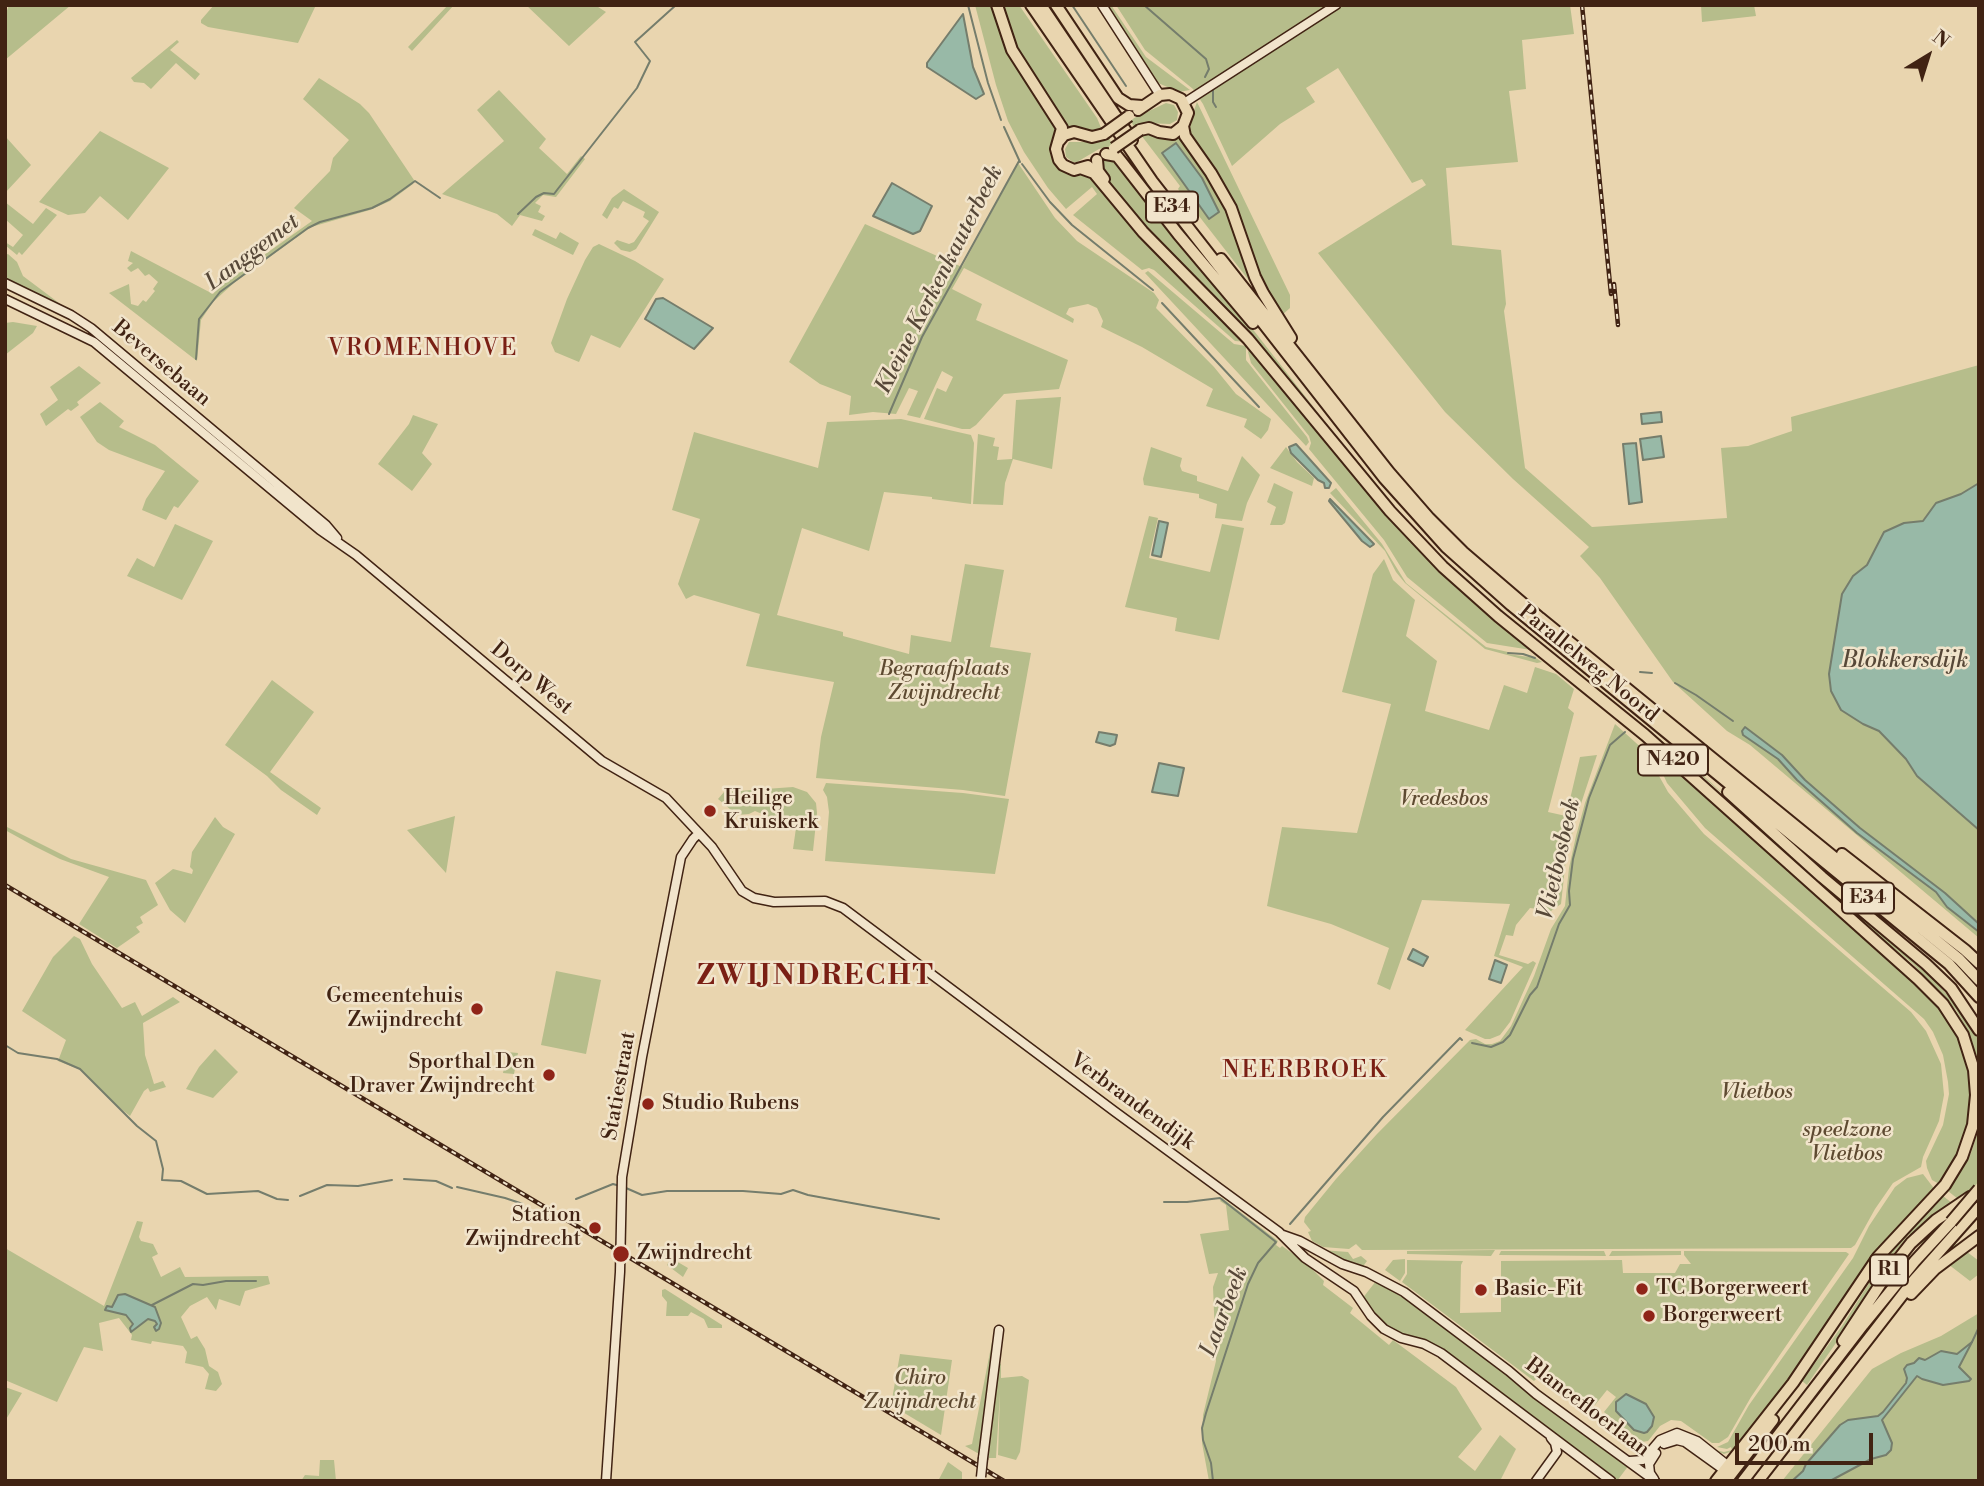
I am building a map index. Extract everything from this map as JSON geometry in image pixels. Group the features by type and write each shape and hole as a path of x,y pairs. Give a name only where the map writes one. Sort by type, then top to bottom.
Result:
{"highway":[{"path":"997,5 1012,50 1062,128 1059,141"},
{"name":"E34","path":"1031,5 1152,181 1326,398 1409,496 1473,561 1959,960 1979,980"},
{"name":"E34","path":"1041,5 1165,187 1412,511 1446,547 1511,605 1949,964 1979,997"},
{"path":"1056,5 1118,97 1129,106 1142,106"},
{"path":"1059,141 1064,135 1074,132 1092,137 1104,134 1160,95 1175,96 1184,103 1188,113 1184,125 1185,136 1231,208 1255,277 1322,380 1326,398"},
{"path":"1083,169 1140,130 1149,128 1173,134 1184,125"},
{"name":"N420","path":"1059,141 1056,154 1063,165 1074,170 1083,169"},
{"path":"1106,154 1117,156 1178,234 1310,391 1326,398"},
{"name":"Parallelweg Noord","path":"1106,154 1098,171 1130,212 1265,353 1418,536 1493,605 1653,737 1933,987 1964,1029 1979,1073"},
{"name":"Parallelweg Noord","path":"1083,169 1094,173 1143,232 1248,340 1382,502 1443,567 1498,616 1645,735 1925,985 1943,1004 1963,1035 1974,1069 1976,1095 1973,1125 1962,1157 1945,1185 1878,1256 1793,1383 1728,1471"},
{"path":"1678,743 1782,842 1926,964 1951,988 1979,1030"},
{"path":"1768,803 1843,855 1979,963"},
{"name":"N420","path":"1716,1481 1753,1448 1882,1257 1953,1181 1970,1151 1979,1116"},
{"path":"1828,1371 1915,1261 1979,1191"},
{"name":"R1","path":"1743,1481 1828,1371 1846,1337 1901,1254 1936,1220 1979,1191"},
{"path":"1758,1481 1914,1280 1979,1207"},
{"path":"1882,1322 1892,1316 1935,1269 1979,1236"}],"main road":[{"path":"1102,5 1160,95"},
{"path":"1184,103 1336,5"},
{"name":"Beversebaan","path":"5,284 71,315 91,328 280,492"},
{"name":"Beversebaan","path":"5,299 94,342 280,492"},
{"name":"Dorp West","path":"280,492 326,524 345,546 607,766 666,798 712,847 739,887 750,897 779,903 821,901 835,904 962,997"},
{"name":"Statiestraat","path":"606,1481 621,1252 621,1186 642,1058 681,857 699,833"},
{"name":"Verbrandendijk","path":"962,997 1283,1235 1304,1258 1354,1291 1384,1329 1401,1338 1433,1348 1486,1388"},
{"name":"Verbrandendijk","path":"1283,1235 1404,1292 1499,1363"},
{"path":"980,1479 999,1330"},
{"name":"Blancefloerlaan","path":"1499,1363 1536,1394 1655,1481"},
{"name":"Blancefloerlaan","path":"1486,1388 1611,1481"},
{"path":"1538,1481 1556,1452 1555,1443 1547,1433"},
{"path":"1621,1456 1629,1461 1639,1462 1660,1440 1677,1433 1691,1437 1728,1471"},
{"path":"1655,1481 1648,1464 1660,1447 1671,1440 1685,1442 1728,1471"},
{"path":"1538,1481 1561,1456 1568,1454 1580,1458"}],"green space":[{"path":"9,5 71,5 5,60 5,16"},
{"path":"214,5 316,5 298,43 208,27 201,23 201,20"},
{"path":"448,5 454,5 412,51 408,47"},
{"path":"526,5 595,5 606,12 569,46"},
{"path":"975,5 993,5 1007,48 1057,128 1051,153 1057,166 1068,174 1089,175 1248,342 1235,341 1154,270 1142,270 1073,215 1097,194 1092,187 1066,209 1048,188 1024,152 1008,121"},
{"path":"999,5 1019,5 1097,118 1102,130 1093,133 1082,128 1067,129 1021,60"},
{"path":"1106,5 1111,5 1146,57 1190,90 1179,92 1158,83"},
{"path":"1116,5 1570,5 1574,34 1522,40 1526,89 1509,91 1518,162 1446,168 1452,245 1501,250 1506,304 1504,311 1525,468 1592,527 1727,518 1721,448 1748,446 1792,431 1791,417 1979,365 1979,483 1961,494 1936,503 1923,521 1904,523 1867,565 1853,576 1842,594 1839,617 1863,724 1879,731 1906,759 1917,776 1979,830 1979,938 1750,745 1727,731 1673,682 1600,578 1580,556 1589,547 1513,479 1445,412 1318,253 1426,185 1422,179 1412,183 1338,68 1306,88 1315,102 1280,124 1232,166 1203,104 1193,89 1145,50"},
{"path":"1701,5 1754,5 1756,16 1702,22"},
{"path":"177,40 179,42 170,50 200,74 195,80 176,63 151,89 144,83 134,82 131,78"},
{"path":"319,78 360,104 369,113 414,180 413,184 390,201 370,210 311,227 235,282 213,302 201,320 197,361 109,293 129,284 131,304 138,306 143,300 146,302 155,291 153,289 158,282 149,274 145,276 138,268 131,272 127,268 133,263 128,261 131,251 213,294 312,221 294,208 330,171 333,158 349,140 303,99"},
{"path":"499,90 546,139 539,148 567,174 581,156 585,159 556,197 543,195 535,203 541,206 538,212 545,216 542,221 520,215 512,226 497,214 442,194 504,141 477,110"},
{"path":"1197,102 1290,295 1290,308 1281,316 1260,279 1245,228 1190,137 1188,127"},
{"path":"1166,103 1174,105 1178,112 1177,120 1170,124 1145,123 1135,128 1130,120"},
{"path":"100,131 169,168 128,220 100,196 85,213 68,215 39,202"},
{"path":"1141,135 1180,136 1225,199 1261,296 1178,189 1180,186","holes":["1177,143 1219,212 1210,219 1162,153"]},
{"path":"5,136 31,165 5,193"},
{"path":"1108,136 1113,146 1099,149 1077,162 1066,157 1065,149 1069,142 1094,142"},
{"path":"1107,158 1114,159 1319,414 1253,336 1148,230 1116,192 1102,172 1102,162"},
{"path":"1018,163 1055,218 1077,241 1154,293 1159,300 1156,308 1214,367 1236,394 1271,419 1268,430 1261,439 1244,427 1247,419 1206,406 1213,389 1142,347 1101,327 1103,321 1097,308 1088,304 1069,308 1066,314 1074,319 1073,323 964,268 952,289 982,304 976,320 1068,360 1059,389 1004,394 976,425 970,429 962,429 924,419 937,388 946,392 953,377 942,371 920,418 907,415 918,391 909,388 896,414 873,412 849,415 851,396 820,384 789,362 865,224 962,267"},
{"path":"624,189 659,212 636,249 630,252 621,250 614,243 617,240 629,244 634,242 649,221 643,217 645,212 623,201 618,209 614,207 607,219 602,215 612,198"},
{"path":"5,202 33,224 46,208 57,215 22,255 19,252 17,255 5,245 5,242 13,247 23,235 5,219"},
{"path":"535,229 556,239 560,232 579,243 573,255 532,235"},
{"path":"599,244 664,279 620,348 591,335 579,362 555,352 551,343 585,260 593,247"},
{"path":"8,254 17,262 23,276 67,309 6,282 5,255"},
{"path":"1148,271 1234,344 1246,346 1246,360 1307,437 1309,442 1306,446 1145,273"},
{"path":"5,323 37,326 33,333 5,355"},
{"path":"1251,346 1379,504 1932,995 1962,1038 1973,1090 1965,1144 1941,1185 1932,1180 1926,1161 1943,1125 1949,1094 1948,1082 1943,1055 1924,1019 1705,828 1667,783 1657,761 1660,754 1534,648 1531,650 1487,643 1407,577 1384,540 1309,449 1309,436 1251,363 1248,352"},
{"path":"79,366 101,383 77,402 79,405 71,411 68,409 46,426 40,414 58,400 50,387"},
{"path":"1061,397 1052,469 1013,459 1005,483 1003,505 973,504 978,434 995,438 993,446 999,447 997,460 1012,459 1016,400"},
{"path":"100,402 124,421 119,427 155,445 199,481 178,508 174,506 166,520 142,510 146,499 165,471 109,450 97,442 80,417"},
{"path":"413,415 438,424 422,453 432,464 412,491 378,464"},
{"name":"Begraafplaats Zwijndrecht","path":"901,419 971,435 974,443 971,504 884,492 869,551 802,528 777,615 843,632 843,636 909,654 911,635 951,642 965,564 1004,570 990,647 1031,653 1005,796 816,778 821,737 834,682 746,666 760,614 694,595 686,599 678,584 700,519 672,510 694,432 818,468 827,422"},
{"path":"1151,447 1182,458 1182,471 1197,476 1197,481 1228,491 1242,456 1260,475 1242,521 1215,518 1217,504 1199,498 1199,494 1144,485"},
{"path":"1286,447 1314,478 1312,486 1270,468"},
{"path":"1274,483 1293,492 1285,523 1282,525 1270,525 1276,507 1267,502"},
{"path":"1336,488 1382,544 1406,583 1486,647 1508,654 1536,658 1542,662 1485,649 1405,583 1385,551 1330,493"},
{"path":"1149,516 1158,518 1149,558 1210,572 1222,524 1244,528 1219,640 1175,631 1177,618 1125,607"},
{"path":"175,524 213,541 182,600 127,576 137,558 154,567"},
{"name":"Vredesbos","path":"1384,559 1393,580 1415,600 1406,636 1437,661 1425,711 1489,730 1504,685 1527,693 1535,667 1556,674 1574,689 1568,708 1574,713 1548,812 1566,816 1580,757 1597,755 1566,858 1561,904 1551,911 1530,908 1516,925 1513,936 1506,935 1499,955 1528,964 1533,961 1536,963 1510,1022 1500,1035 1490,1039 1465,1030 1523,967 1494,956 1510,904 1422,900 1390,990 1377,984 1389,948 1331,924 1267,906 1282,827 1357,833 1391,704 1342,692 1373,574"},
{"path":"272,680 314,712 270,772 321,808 317,815 225,745"},
{"path":"1638,721 1925,970 1971,1025 1979,1040 1979,1063 1968,1031 1956,1010 1913,964"},
{"name":"Vlietbos","path":"1615,724 1645,751 1668,792 1704,834 1911,1012 1926,1031 1941,1064 1944,1095 1939,1121 1921,1167 1893,1183 1851,1248 1362,1250 1356,1244 1349,1249 1323,1247 1312,1241 1308,1232 1311,1231 1304,1222 1305,1217 1377,1134 1470,1040 1492,1044 1500,1041 1511,1026 1534,976 1551,929 1565,906 1569,868 1585,803"},
{"path":"826,783 1009,799 995,874 825,861 829,812 823,790"},
{"path":"793,787 807,792 816,803 813,851 793,849 796,828 755,811 737,815 718,799 724,792"},
{"path":"455,816 446,873 407,830"},
{"path":"215,817 223,827 235,834 185,923 170,910 155,883 173,869 192,874 192,852"},
{"path":"5,826 71,859 146,880 158,905 140,917 143,923 136,927 140,932 117,948 79,924 109,877 60,859 5,830"},
{"path":"74,936 80,939 92,964 122,1008 135,1002 142,1016 173,997 180,1002 143,1023 145,1055 154,1084 163,1081 166,1087 150,1092 148,1088 144,1091 130,1116 81,1070 58,1061 66,1040 22,1011 53,957"},
{"path":"556,971 601,980 586,1054 541,1045"},
{"path":"215,1049 238,1072 213,1098 186,1089 199,1067"},
{"path":"507,1052 518,1053 514,1074 503,1073"},
{"path":"1979,1128 1979,1180 1973,1190 1958,1199 1948,1191 1971,1153"},
{"path":"1923,1174 1936,1191 1922,1217 1943,1196 1952,1203 1926,1221 1979,1261 1979,1274 1970,1281 1909,1234 1872,1281 1874,1283 1807,1385 1802,1381 1842,1326 1888,1253 1900,1227 1828,1329 1736,1450 1724,1454 1715,1450 1732,1450 1731,1447 1717,1447 1728,1442 1749,1405 1853,1258 1869,1226 1895,1187 1907,1178"},
{"path":"1222,1198 1278,1241 1276,1245 1280,1248 1282,1246 1306,1263 1324,1281 1323,1285 1353,1308 1350,1313 1389,1345 1393,1340 1456,1387 1482,1429 1458,1457 1475,1471 1500,1435 1516,1449 1500,1481 1209,1481 1202,1443 1203,1415 1216,1361 1213,1287 1218,1273 1209,1274 1200,1234 1229,1230 1226,1205 1220,1201"},
{"path":"137,1221 143,1222 139,1237 141,1241 153,1244 158,1254 152,1257 161,1277 180,1267 185,1277 268,1276 270,1284 245,1291 240,1306 219,1299 216,1310 207,1297 190,1306 181,1317 191,1339 197,1336 205,1349 209,1366 218,1372 222,1384 216,1391 205,1389 209,1374 203,1367 185,1363 187,1352 183,1346 131,1340 132,1335 119,1318 99,1323 103,1351 84,1347 57,1402 5,1380 5,1248 104,1306"},
{"path":"1322,1250 1348,1252 1353,1259 1361,1256 1367,1261 1361,1269"},
{"path":"1495,1250 1491,1256 1407,1254 1407,1251"},
{"path":"1501,1251 1604,1251 1606,1256 1499,1255"},
{"path":"1612,1251 1681,1251 1681,1255 1609,1256"},
{"path":"1684,1251 1849,1254 1751,1397 1728,1437 1719,1443 1712,1443 1681,1421 1671,1420 1660,1426 1648,1441 1642,1442 1604,1412 1616,1397 1607,1390 1595,1405 1589,1400 1576,1406 1538,1377 1534,1381 1402,1282 1407,1274 1407,1260 1463,1261 1460,1313 1501,1312 1501,1261 1622,1260 1623,1273 1675,1273 1680,1264 1691,1264","holes":["1616,1411 1652,1426 1644,1433 1628,1424"]},
{"path":"671,1258 688,1268 683,1277 667,1265"},
{"path":"1405,1259 1405,1273 1400,1281 1385,1270 1393,1260"},
{"path":"1376,1281 1400,1291 1629,1465 1617,1481 1446,1354 1387,1330 1362,1299"},
{"path":"665,1289 722,1325 722,1328 708,1328 704,1319 691,1312 688,1316 666,1316 667,1302 662,1296 662,1290"},
{"path":"1979,1313 1979,1481 1782,1481 1872,1369 1941,1336"},
{"path":"992,1342 979,1454 965,1446 972,1444"},
{"name":"Chiro Zwijndrecht","path":"900,1354 952,1360 941,1435 891,1405"},
{"path":"999,1363 1001,1378 1022,1376 1029,1380 1020,1452 1016,1460 998,1455 1000,1393 996,1458 988,1458"},
{"path":"5,1387 22,1393 5,1421"},
{"path":"320,1460 334,1460 336,1481 301,1481 305,1475 319,1476"},
{"path":"948,1462 962,1472 962,1481 938,1481"}],"water":[{"path":"963,14 973,67 984,94 976,99 927,67 927,63"},
{"path":"1176,143 1202,178 1219,212 1209,219 1162,153"},
{"path":"892,183 932,206 920,231 913,234 873,216"},
{"path":"663,298 713,328 694,349 645,319 656,299"},
{"path":"1661,412 1662,422 1642,424 1641,414"},
{"path":"1661,436 1664,457 1643,460 1640,439"},
{"path":"1636,443 1642,502 1629,504 1623,444"},
{"path":"1296,444 1331,483 1329,488 1325,488 1324,483 1291,453 1289,447"},
{"name":"Blokkersdijk","path":"1979,483 1979,830 1917,776 1906,759 1879,731 1841,710 1831,691 1829,674 1842,594 1853,576 1867,565 1884,532 1904,523 1923,521 1936,503 1961,494"},
{"path":"1330,499 1373,545 1370,547 1362,541"},
{"path":"1159,521 1168,523 1161,557 1152,555"},
{"path":"1745,727 1782,755 1805,780 1860,828 1945,893 1979,924 1979,932 1947,907 1936,892 1857,833 1797,780 1778,759 1743,735"},
{"path":"1099,732 1117,735 1115,744 1110,746 1096,742"},
{"path":"1159,763 1184,768 1178,796 1152,792"},
{"path":"1413,949 1428,957 1423,966 1408,959"},
{"path":"1495,960 1507,965 1501,983 1489,979"},
{"path":"125,1294 155,1307 161,1323 159,1329 156,1331 155,1321 148,1319 131,1332 133,1324 126,1315 105,1310 107,1306 112,1307 118,1295"},
{"path":"1972,1342 1959,1367 1971,1379 1969,1381 1943,1385 1917,1376 1882,1420 1892,1443 1891,1450 1886,1455 1871,1459 1830,1481 1792,1481 1840,1425 1848,1420 1878,1416 1883,1412 1906,1383 1904,1369 1907,1365 1919,1358 1925,1360 1941,1351 1957,1354"},
{"path":"1626,1394 1646,1404 1654,1417 1647,1432 1634,1430 1616,1411 1616,1402"}],"waterway":[{"name":"Langgemet","path":"518,214 536,197 544,193 554,194 637,88 650,61 635,42 676,5"},
{"path":"968,5 988,83 1001,120"},
{"path":"1072,5 1126,86"},
{"path":"1144,5 1206,59 1209,69 1205,77"},
{"path":"1213,90 1216,107"},
{"path":"1004,127 1020,162"},
{"name":"Kleine Kerkenkauterbeek","path":"889,414 922,337 1019,161"},
{"path":"1022,164 1050,202 1072,225 1153,290"},
{"name":"Langgemet","path":"196,359 199,319 220,292 308,228 320,222 372,208 415,181 440,198"},
{"path":"1162,303 1259,407"},
{"path":"1508,653 1535,658"},
{"path":"1640,672 1652,673"},
{"name":"Vlietbosbeek","path":"1675,683 1733,721"},
{"name":"Vlietbosbeek","path":"1472,1043 1491,1047 1503,1042 1510,1035 1530,995 1537,987 1559,924 1570,905 1573,859 1589,798 1610,745 1625,732"},
{"name":"Vlietbosbeek","path":"1290,1224 1383,1117 1460,1038 1462,1040"},
{"name":"Laarbeek","path":"5,1045 18,1053 57,1059 80,1069 137,1126 156,1141 163,1169 162,1180 181,1181 207,1194 258,1191 277,1199 288,1200"},
{"name":"Laarbeek","path":"404,1179 436,1181 452,1188"},
{"name":"Laarbeek","path":"300,1196 327,1185 358,1186 392,1180"},
{"name":"Laarbeek","path":"576,1199 613,1184 620,1186"},
{"name":"Laarbeek","path":"457,1187 523,1204"},
{"name":"Laarbeek","path":"626,1188 642,1195 667,1191 781,1194 793,1190 939,1219"},
{"name":"Laarbeek","path":"1164,1202 1220,1198 1276,1242 1258,1263 1248,1284 1202,1428 1213,1481"},
{"path":"152,1305 193,1284 256,1281"},
{"path":"1972,1342 1979,1327"}],"railway":[{"path":"1582,5 1611,294"},
{"path":"1614,284 1618,325"},
{"path":"5,885 1004,1481"}],"place":[{"name":"Heilige Kruiskerk","path":"710,811"},
{"name":"Gemeentehuis Zwijndrecht","path":"477,1009"},
{"name":"Sporthal Den Draver Zwijndrecht","path":"549,1075"},
{"name":"Studio Rubens","path":"648,1104"},
{"name":"Station Zwijndrecht","path":"595,1228"},
{"name":"Zwijndrecht","path":"621,1254"},
{"name":"TC Borgerweert","path":"1642,1289"},
{"name":"Basic-Fit","path":"1481,1290"},
{"name":"Borgerweert","path":"1649,1316"}],"district":[{"name":"VROMENHOVE","path":"423,349"},
{"name":"ZWIJNDRECHT","path":"816,977"},
{"name":"NEERBROEK","path":"1305,1071"}],"park label":[{"name":"speelzone Vlietbos","path":"1847,1143"}]}
